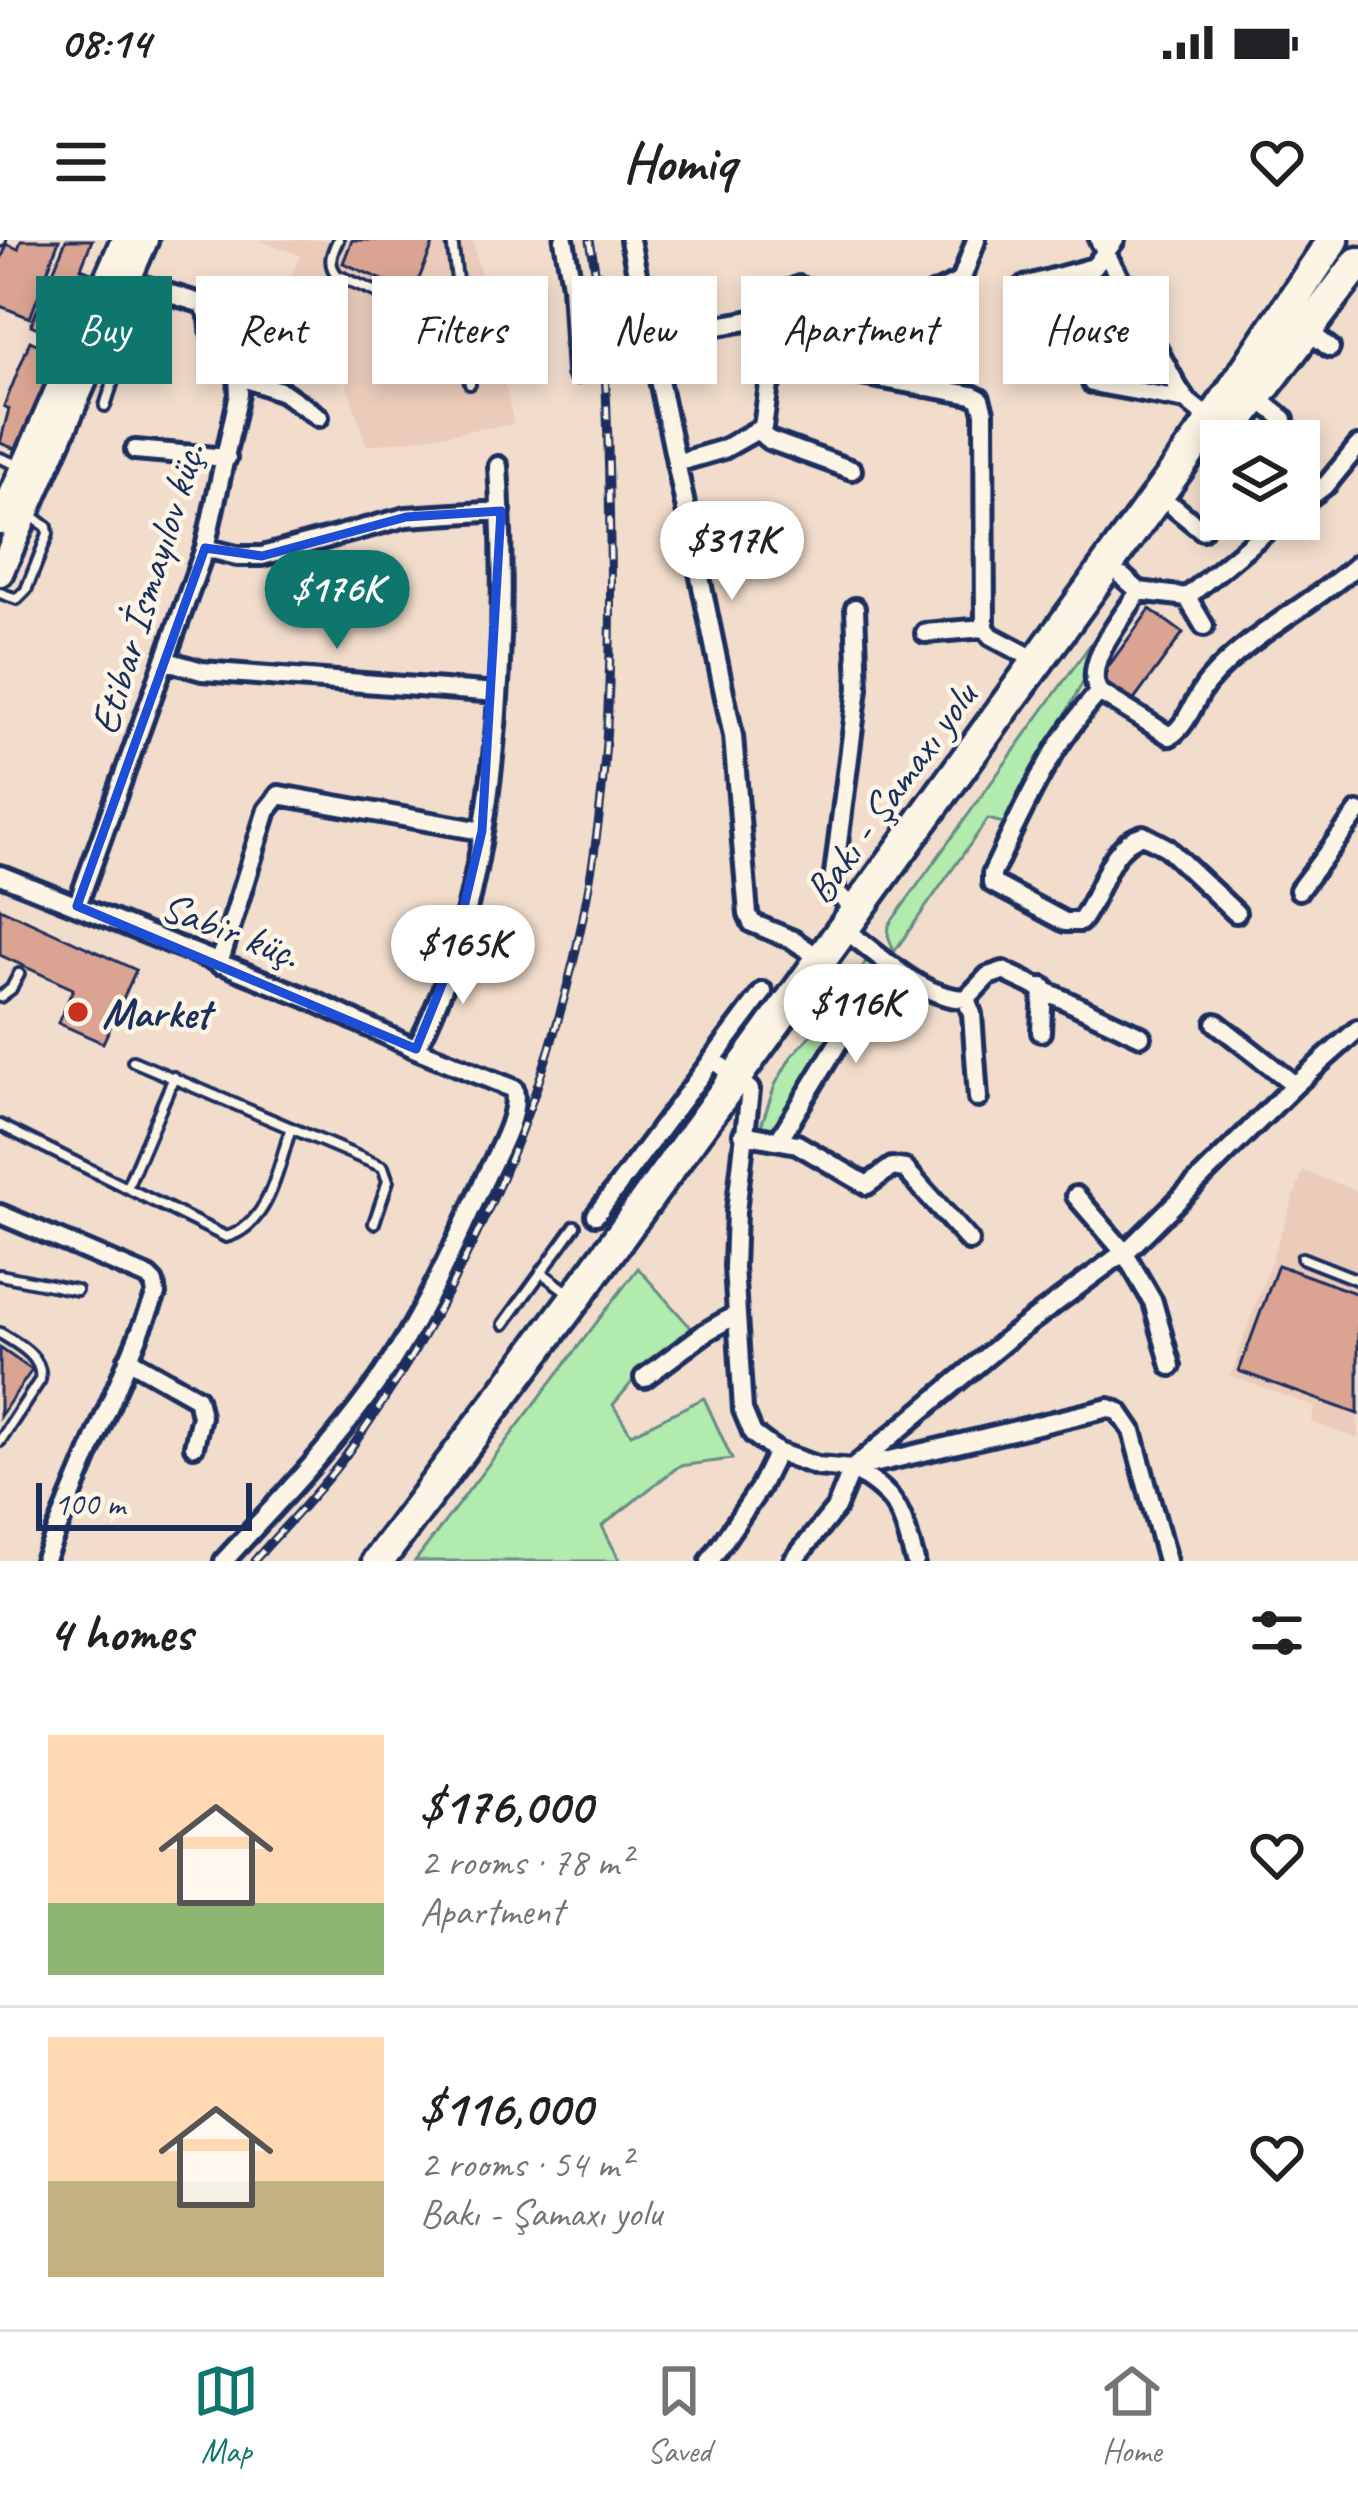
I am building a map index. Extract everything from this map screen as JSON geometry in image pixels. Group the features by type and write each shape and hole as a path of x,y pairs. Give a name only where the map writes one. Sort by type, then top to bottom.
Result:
{"highway":[{"name":"Bakı - Şamaxı yolu","path":"1230,420 1333,240"},
{"name":"Bakı - Şamaxı yolu","path":"1232,420 1353,240"},
{"name":"Bakı - Şamaxı yolu","path":"1236,420 1318,339 1358,263"},
{"name":"Bakı - Şamaxı yolu","path":"378,1561 575,1297 733,1074 821,958 857,925 1036,660 1200,463"},
{"name":"Bakı - Şamaxı yolu","path":"400,1561 733,1074 1131,584 1200,468"}],"main road":[{"path":"0,523 124,240"},
{"path":"130,276 145,240"},
{"path":"0,573 94,384"}],"street":[{"path":"564,240 572,285"},
{"path":"630,240 637,276"},
{"path":"926,387 926,302 962,281 976,240"},
{"path":"1068,276 1081,273 1108,244 1186,400 1202,420"},
{"path":"676,464 724,449 758,431 767,417 769,385 778,373 850,373 972,394 980,399 983,412 985,628 1036,660"},
{"name":"Etibar İsmayılov küç.","path":"76,906 205,548 238,384"},
{"path":"261,384 284,392 319,417"},
{"path":"659,384 733,736 748,914 752,923 794,940 821,958"},
{"path":"1098,384 1186,400"},
{"path":"1256,397 1284,419"},
{"path":"758,431 769,440 852,470"},
{"path":"1320,489 1358,446"},
{"path":"135,450 227,458"},
{"path":"416,1049 451,962 482,832 504,626 497,466"},
{"path":"1174,507 1200,528"},
{"path":"205,548 262,556 406,518 501,511"},
{"path":"1187,597 1256,540"},
{"path":"1204,626 1187,597 1131,584 1092,675 1099,692 1170,736 1179,730 1204,686 1238,651 1327,592 1358,564"},
{"path":"856,608 858,688 833,882 857,925 894,967 936,994 966,999"},
{"path":"925,633 985,628"},
{"path":"166,661 202,670 498,693"},
{"path":"1099,692 1041,770 992,883 1065,922 1080,922 1119,849 1143,835 1166,848 1236,914"},
{"path":"219,964 266,810 279,795 482,832"},
{"path":"1299,890 1358,812"},
{"name":"Sabir küç.","path":"0,875 308,998 514,1089 514,1106 499,1148 412,1325 334,1439 224,1561"},
{"path":"780,1138 844,1033 894,967"},
{"path":"966,999 988,976 1003,971 1141,1036"},
{"path":"1041,1032 1043,987"},
{"path":"596,1215 733,1074 763,992"},
{"path":"966,999 972,1014 978,1098"},
{"path":"1216,1023 1295,1084"},
{"path":"793,1561 836,1508 852,1469 1011,1336 1124,1252 1295,1084 1358,1029"},
{"path":"733,1074 743,1134 736,1212 737,1314 743,1409 753,1434 777,1452 817,1466 852,1469 1109,1408 1119,1412 1132,1431 1167,1561"},
{"path":"743,1134 780,1138 867,1186 892,1167 904,1168 969,1241"},
{"path":"1076,1196 1124,1252 1153,1302 1171,1366"},
{"path":"0,1214 154,1283 156,1294 44,1561"},
{"path":"644,1378 737,1314"},
{"path":"128,1359 197,1398 201,1416 194,1446"},
{"path":"710,1561 759,1489 777,1452"},
{"path":"852,1469 893,1497 915,1561"}],"lane":[{"path":"338,240 331,268 372,290"},
{"path":"452,240 457,276"},
{"path":"105,406 106,384"},
{"path":"0,458 25,467"},
{"path":"0,593 17,599 23,596 47,534 42,522 27,513"},
{"path":"0,997 20,974"},
{"path":"133,1061 383,1167 388,1181 374,1223"},
{"path":"127,1187 174,1077"},
{"path":"0,1125 226,1238 256,1220 291,1128"},
{"path":"504,1324 575,1226"},
{"path":"1302,1258 1358,1280"},
{"path":"542,1272 575,1297"},
{"path":"0,1275 76,1290"},
{"path":"0,1333 35,1358 42,1371 0,1441"}],"highlighted area":[{"path":"501,511 482,831 451,962 416,1049 77,906 205,548 262,556 406,517"}],"shaded area":[{"path":"257,240 473,240 481,276 372,276 372,384 505,384 514,424 367,446 347,384 348,276 292,276 300,255"},
{"path":"1303,1171 1358,1191 1358,1439 1311,1422 1315,1407 1230,1376"}],"green space":[{"path":"1110,617 1115,622 1007,824 988,819 894,952 889,925"},
{"path":"866,961 879,968 781,1129 761,1126 791,1057 844,999"},
{"path":"638,1268 692,1329 642,1370 613,1405 631,1434 704,1398 732,1459 679,1466 602,1526 620,1561 415,1561"}],"building":[{"path":"21,240 59,240 46,276 36,276 36,302 30,318 0,306 0,262 7,244 18,249"},
{"path":"66,240 92,240 81,268 91,272 89,276 51,276"},
{"path":"352,240 435,240 420,276 373,276 343,263"},
{"path":"30,341 36,344 36,384 45,384 18,450 0,443 9,409 4,406"},
{"path":"1150,609 1183,633 1132,703 1099,679"},
{"path":"0,908 136,970 103,1043 58,1023 73,989 0,955"},
{"path":"1278,1265 1358,1294 1358,1414 1239,1371"},
{"path":"0,1348 32,1370 0,1416"}],"railway":[{"path":"254,1561 344,1458 388,1394 466,1257 528,1112 573,961 596,842 610,669 606,389 590,240"}],"place":[{"name":"Market","path":"78,1012"}]}
